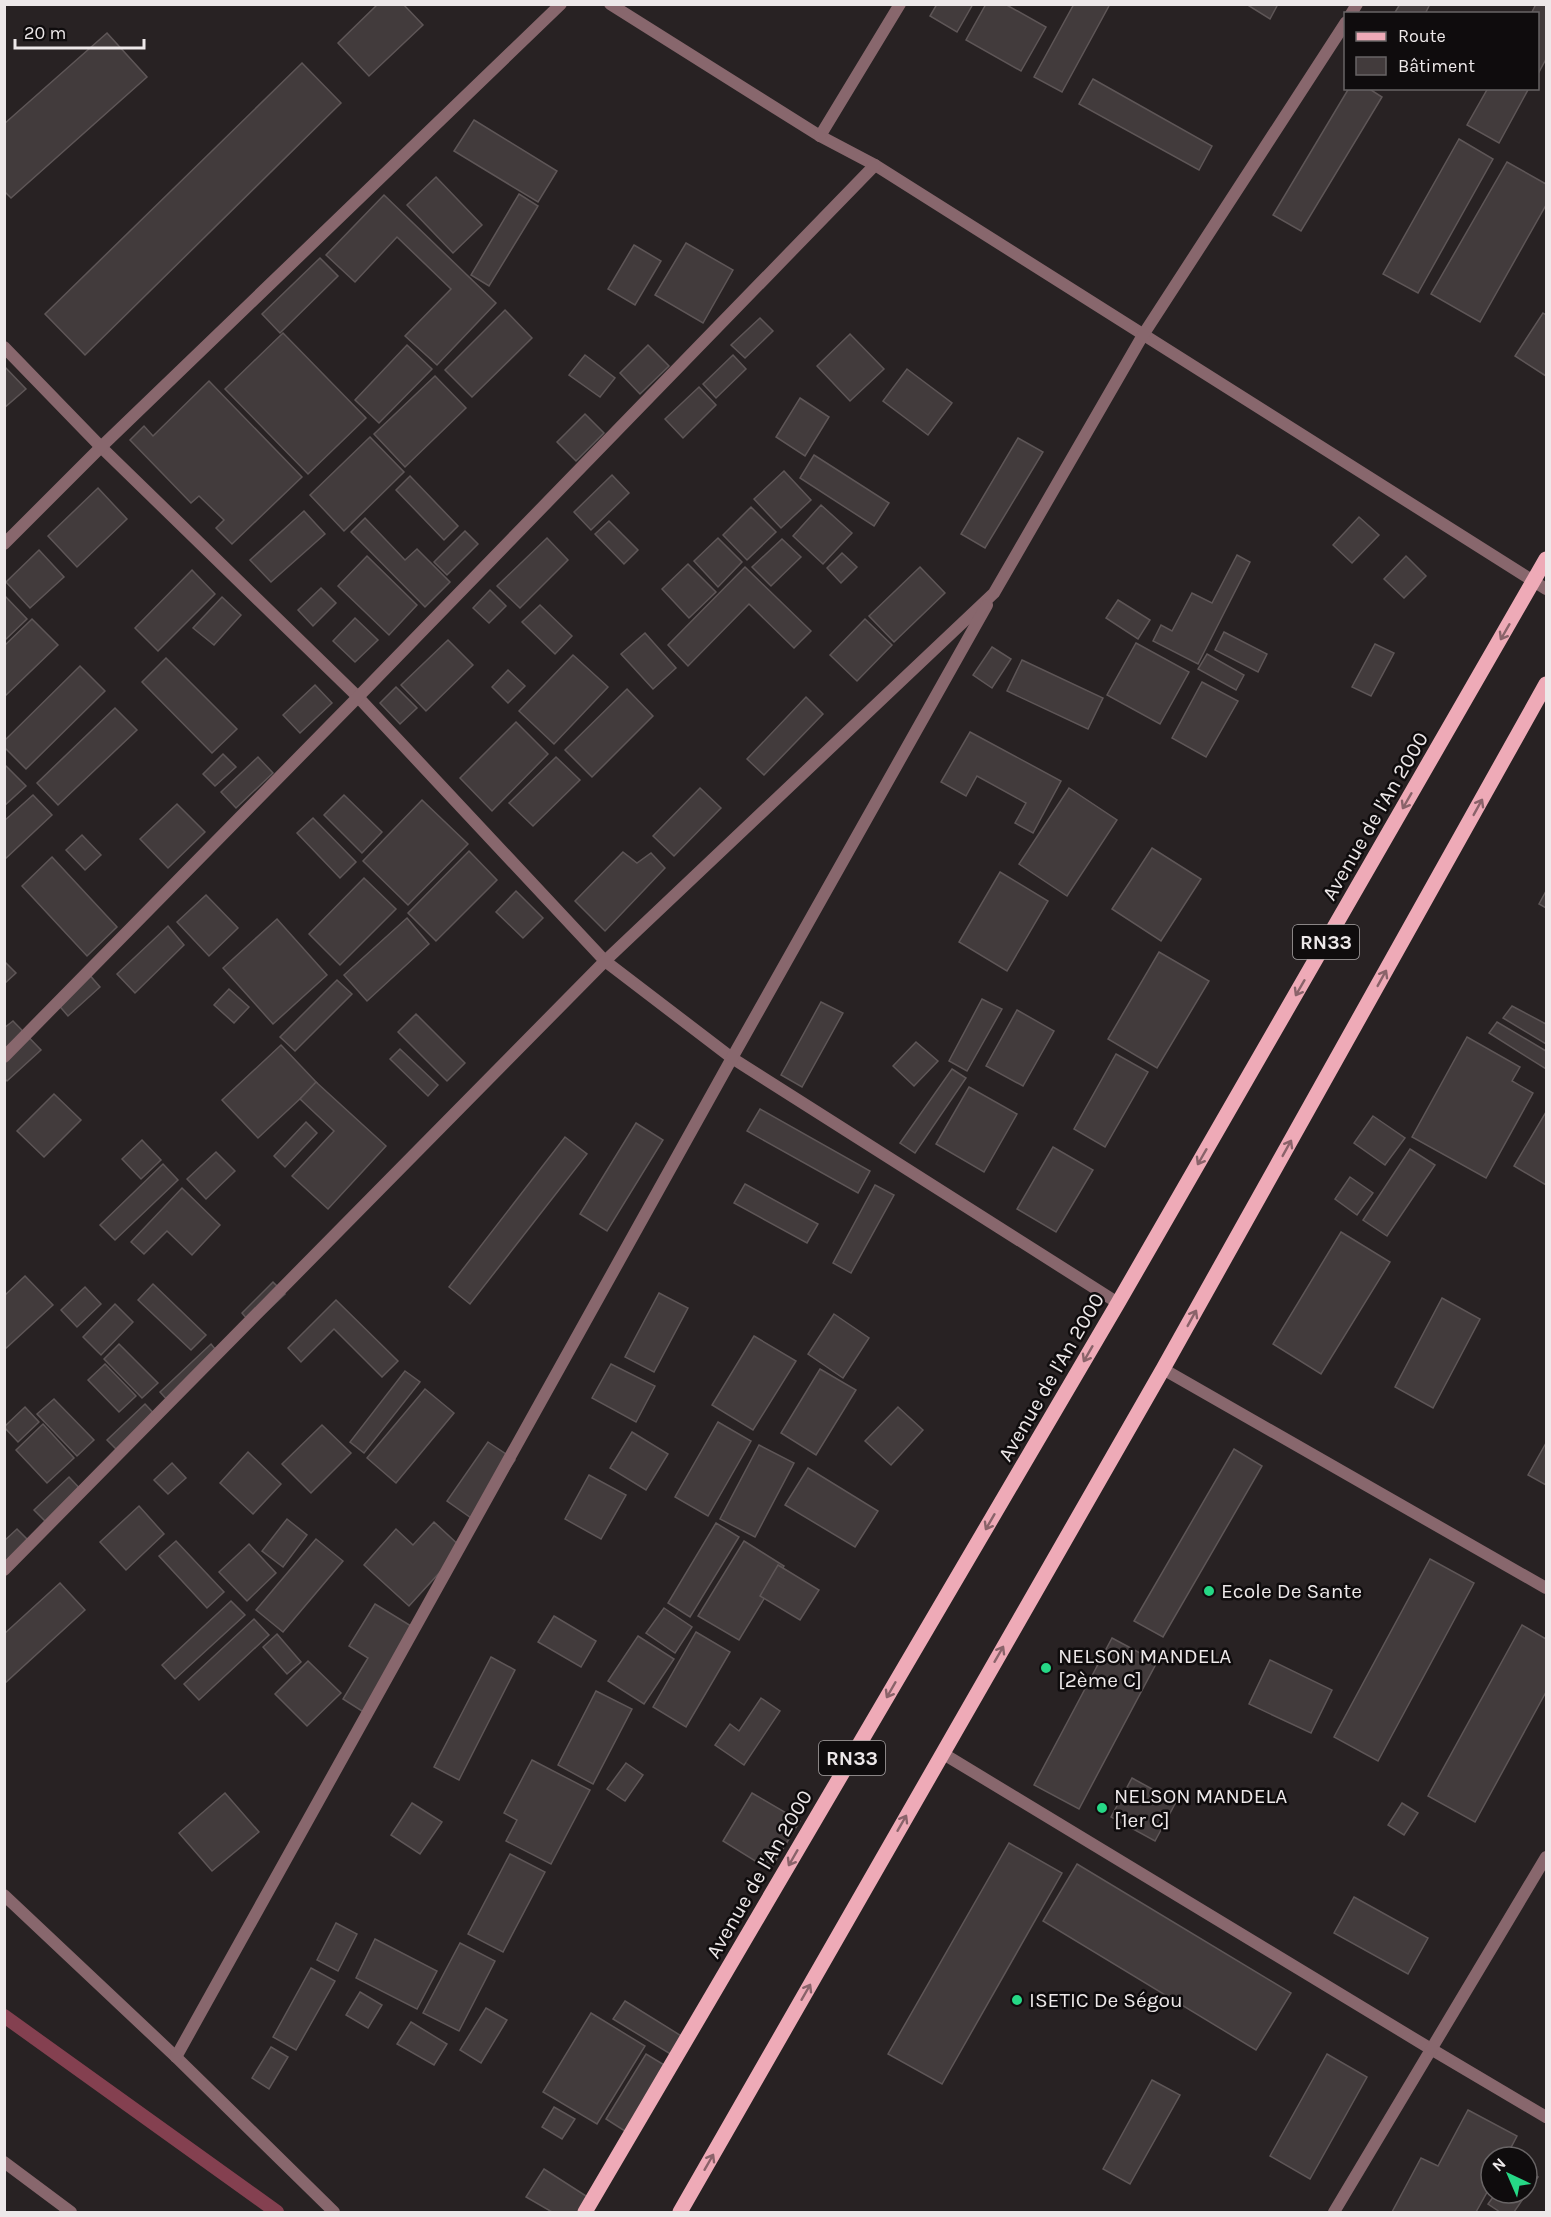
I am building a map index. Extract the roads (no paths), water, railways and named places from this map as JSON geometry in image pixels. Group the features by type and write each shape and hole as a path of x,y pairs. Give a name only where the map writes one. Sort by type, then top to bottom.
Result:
{"main road":[{"name":"Avenue de l'An 2000","path":"585,2212 1540,585 1546,559"},
{"name":"RN33","path":"680,2212 1163,1369 1546,684"}],"street":[{"path":"4,544 101,447 561,4"},
{"path":"610,4 820,136 875,165 1540,585"},
{"path":"820,136 900,4"},
{"path":"176,2057 732,1058 994,593 1143,335 1344,25"},
{"path":"4,1057 875,165"},
{"path":"4,347 101,447 358,697 605,961 732,1058 1118,1303"},
{"path":"4,1570 605,961 994,593"},
{"path":"1163,1369 1546,1588"},
{"path":"942,1753 1431,2049 1546,2116"},
{"path":"1334,2212 1546,1857"},
{"path":"4,1895 176,2057 334,2212"},
{"path":"4,2162 71,2212"}],"waterway":[{"path":"4,2016 277,2212"}],"place":[{"name":"Ecole De Sante","path":"1209,1591"},
{"name":"NELSON MANDELA [2ème C]","path":"1046,1668"},
{"name":"NELSON MANDELA [1er C]","path":"1102,1808"},
{"name":"ISETIC De Ségou","path":"1017,2000"}]}
